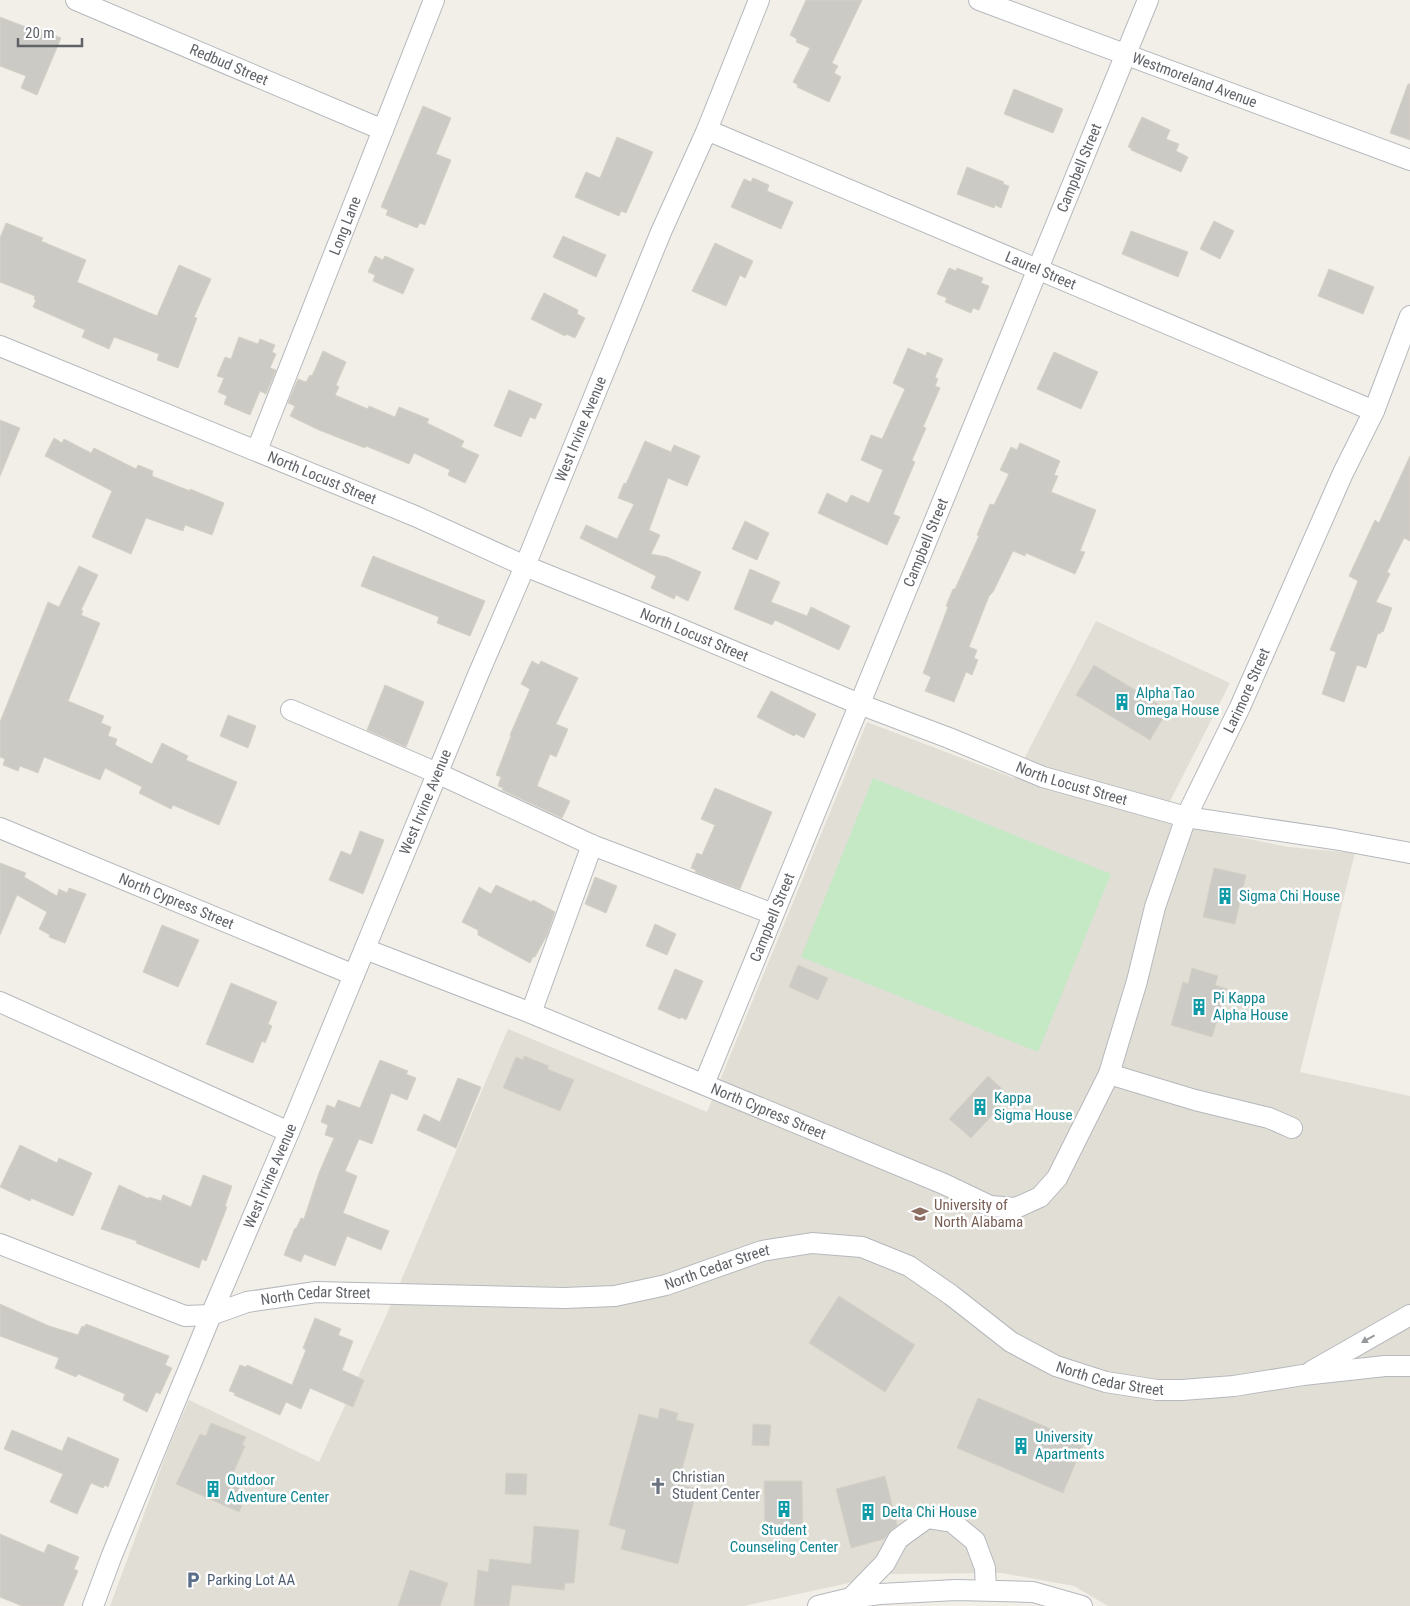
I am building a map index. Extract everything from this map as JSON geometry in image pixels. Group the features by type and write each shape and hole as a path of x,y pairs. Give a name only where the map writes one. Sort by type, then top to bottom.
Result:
{"street":[{"name":"Redbud Street","path":"76,0 383,130"},
{"name":"Long Lane","path":"257,450 434,0"},
{"name":"West Irvine Avenue","path":"93,1606 112,1555 211,1315 525,566 661,232 707,130 759,0"},
{"name":"Westmoreland Avenue","path":"979,0 1410,160"},
{"name":"Campbell Street","path":"704,1084 1148,0"},
{"name":"Laurel Street","path":"707,130 1374,411"},
{"name":"Larimore Street","path":"1109,1074 1137,981 1155,907 1186,817 1240,707 1343,473 1374,411 1410,316"},
{"name":"North Locust Street","path":"0,346 415,516 525,566 1042,777 1186,817 1334,839 1410,853"},
{"path":"291,710 437,773 592,845 773,914"},
{"name":"North Cypress Street","path":"0,828 354,974"},
{"path":"531,1013 592,845"},
{"name":"North Cypress Street","path":"364,949 531,1013 704,1084 944,1184 990,1206 1016,1208 1040,1197 1057,1178 1109,1074"},
{"path":"0,1002 289,1132"},
{"path":"1109,1074 1195,1100 1269,1118 1292,1128"},
{"name":"North Cedar Street","path":"0,1244 185,1316 211,1315 247,1302 316,1292 564,1298 615,1296 666,1285 762,1251 812,1243 862,1247 909,1266 1011,1342 1056,1366 1106,1382 1157,1390 1182,1390 1234,1386 1303,1375 1385,1366 1410,1366"},
{"path":"1303,1375 1410,1315"},
{"path":"851,1598 885,1563 898,1539 927,1518 952,1522 975,1541 985,1568 986,1590"},
{"path":"818,1606 851,1598 908,1592 956,1590 1033,1592 1082,1606"}],"shaded area":[{"name":"University of North Alabama","path":"1096,621 1230,683 1160,821 1288,847 1355,853 1300,1072 1410,1096 1410,1606 1108,1606 1074,1586 1002,1573 890,1574 744,1606 110,1606 170,1444 189,1400 319,1462 386,1316 508,1029 707,1112 867,722 1014,778"}],"green space":[{"path":"873,778 1111,874 1038,1052 801,957"}],"building":[{"path":"806,0 862,0 832,63 838,66 834,73 841,77 829,102 797,87 798,85 793,82 810,48 796,42 797,39 790,35"},
{"path":"0,17 39,32 40,29 61,38 37,95 21,88 26,76 0,66"},
{"path":"1408,84 1410,84 1410,140 1390,133"},
{"path":"1014,89 1063,109 1053,133 1004,114"},
{"path":"423,106 451,118 436,154 451,160 425,225 420,223 417,228 386,215 388,210 381,207"},
{"path":"1142,117 1170,130 1166,139 1179,144 1176,151 1188,157 1181,172 1128,147"},
{"path":"617,137 653,152 626,213 621,211 619,216 575,197 586,172 600,178"},
{"path":"967,167 1004,182 1003,184 1009,186 1001,208 995,205 994,208 957,194"},
{"path":"753,178 769,185 767,191 793,202 781,229 731,207 744,179 751,182"},
{"path":"1214,221 1234,231 1220,259 1200,249"},
{"path":"6,223 43,238 41,241 86,260 77,282 157,316 179,265 211,279 194,317 197,318 178,368 157,360 159,354 114,337 109,349 82,337 85,330 33,307 36,300 34,299 35,296 0,282 0,238"},
{"path":"1131,231 1188,252 1178,277 1122,254"},
{"path":"563,236 606,255 596,277 553,257"},
{"path":"715,243 753,261 745,278 740,275 726,306 692,291"},
{"path":"375,256 383,260 385,256 414,269 403,294 373,281 375,275 368,272"},
{"path":"949,268 956,271 957,268 983,278 981,283 989,286 979,310 973,308 971,313 945,302 947,298 937,294"},
{"path":"1329,269 1374,287 1363,314 1318,296"},
{"path":"544,293 578,310 577,314 585,318 575,338 566,334 565,336 531,319"},
{"path":"239,337 258,344 260,339 275,345 272,352 276,354 270,368 276,370 266,394 260,391 250,415 224,404 227,396 218,392 224,378 217,376 225,357 231,359"},
{"path":"908,348 926,356 927,352 943,359 935,377 938,379 935,386 940,388 923,427 926,428 912,460 915,462 893,514 900,517 887,545 818,513 827,493 847,503 851,495 869,503 883,470 861,460 871,435 882,439 905,389 893,383"},
{"path":"323,351 346,362 336,385 339,387 335,395 368,409 369,406 395,417 399,407 429,419 427,423 464,441 461,447 479,455 465,483 448,475 450,470 414,453 409,464 366,446 365,448 319,430 290,416 295,406 288,403 298,379 306,382 310,375 312,376"},
{"path":"1054,352 1098,372 1081,409 1037,389"},
{"path":"509,390 542,404 535,419 530,417 521,437 494,426"},
{"path":"0,420 20,428 0,476"},
{"path":"54,438 62,443 64,439 91,453 94,448 136,469 138,465 153,471 152,476 224,503 212,535 185,525 183,531 146,518 131,554 92,537 112,491 45,456"},
{"path":"645,441 671,452 674,445 700,456 687,486 668,478 649,530 660,535 651,554 667,557 701,572 688,601 676,595 674,599 651,588 656,576 580,538 586,525 617,539 634,504 618,498"},
{"path":"1020,443 1060,461 1054,475 1058,476 1051,492 1096,510 1080,551 1085,552 1075,574 1026,553 1025,556 1013,551 993,592 989,596 969,647 977,650 974,658 978,660 972,675 966,672 954,702 925,691 931,677 923,673 953,589 955,589 979,536 977,535 990,504 994,505 1009,474 1000,470 1011,447 1017,450"},
{"path":"1410,456 1410,541 1404,538 1387,572 1390,574 1376,602 1392,608 1383,632 1378,633 1366,668 1357,665 1344,702 1322,694 1336,652 1330,650 1358,581 1349,576 1375,520 1379,523"},
{"path":"745,521 769,533 757,560 732,549"},
{"path":"373,556 485,601 470,636 437,623 439,617 361,586"},
{"path":"79,566 98,575 81,610 83,611 81,615 100,623 68,701 104,716 101,723 111,727 108,736 117,739 115,745 152,764 162,743 188,756 186,760 237,782 219,825 173,805 171,809 139,793 142,787 105,768 100,780 44,757 38,773 20,766 18,771 3,765 5,759 0,757 0,722 48,602 59,607"},
{"path":"750,569 780,582 771,602 807,616 811,607 850,626 839,650 775,620 772,625 734,609"},
{"path":"532,661 539,665 541,661 578,678 556,724 568,729 556,757 550,754 537,786 570,801 562,818 502,790 503,788 498,786 501,777 496,775 510,735 530,689 521,684"},
{"name":"Alpha Tao Omega House","path":"1094,665 1168,710 1150,740 1076,695"},
{"path":"385,685 424,702 406,747 367,730"},
{"path":"771,691 816,714 804,738 796,734 794,736 757,717"},
{"path":"228,715 256,726 248,748 220,736"},
{"path":"715,788 772,812 740,889 695,872 696,870 691,868 697,853 702,855 715,825 701,819"},
{"path":"360,831 384,840 363,894 329,880 341,851 351,855"},
{"path":"0,863 26,873 24,877 57,896 59,889 67,893 69,888 86,894 65,943 49,937 50,935 39,929 47,912 17,895 0,935"},
{"name":"Sigma Chi House","path":"1214,868 1246,875 1235,924 1203,917"},
{"path":"595,877 617,886 606,913 585,904"},
{"path":"496,885 532,902 533,900 555,912 547,935 530,963 478,935 478,930 462,922 479,887 491,894"},
{"path":"655,924 676,934 667,955 646,946"},
{"path":"162,925 199,940 178,987 143,972"},
{"path":"798,965 828,978 818,1000 789,987"},
{"name":"Pi Kappa Alpha House","path":"1192,968 1218,976 1215,985 1227,989 1212,1037 1171,1025 1183,982 1188,984"},
{"path":"675,969 703,981 686,1020 658,1009"},
{"path":"231,983 277,1002 268,1024 272,1026 265,1043 262,1041 253,1063 206,1044"},
{"path":"524,1056 549,1066 547,1069 574,1080 560,1111 503,1088 516,1057 523,1060"},
{"path":"380,1060 408,1071 406,1074 416,1078 407,1100 391,1093 372,1144 359,1139 345,1171 357,1176 343,1213 389,1231 381,1250 347,1236 335,1266 304,1254 301,1262 284,1255 295,1228 301,1218 304,1219 319,1173 334,1138 325,1135 328,1125 321,1122 327,1105 335,1108 338,1100 360,1108"},
{"name":"Kappa Sigma House","path":"988,1076 1010,1096 971,1138 949,1119"},
{"path":"458,1078 481,1087 456,1148 417,1130 424,1114 440,1122"},
{"path":"20,1145 57,1163 59,1158 92,1173 73,1216 31,1198 30,1201 0,1187"},
{"path":"203,1175 232,1186 225,1206 227,1207 206,1261 202,1259 199,1268 136,1243 137,1241 101,1229 119,1185 149,1199 149,1197 161,1201 163,1195 191,1207"},
{"path":"839,1296 915,1345 885,1392 809,1343"},
{"path":"0,1304 49,1326 78,1335 82,1326 84,1327 86,1324 169,1356 165,1365 172,1368 160,1394 156,1392 147,1412 123,1400 125,1394 78,1374 76,1377 55,1368 59,1358 0,1336"},
{"path":"315,1318 341,1329 338,1335 353,1341 342,1370 364,1380 353,1407 310,1388 301,1409 286,1402 280,1415 229,1391 240,1365 246,1367 247,1365 292,1385 306,1350 303,1348"},
{"name":"University Apartments","path":"978,1398 1084,1443 1063,1493 957,1448"},
{"name":"Christian Student Center","path":"660,1408 678,1413 676,1420 694,1424 678,1484 697,1489 678,1564 621,1549 626,1530 609,1525 639,1414 658,1419"},
{"path":"211,1423 246,1437 242,1445 245,1446 231,1478 242,1482 237,1493 246,1497 239,1512 176,1484 200,1434 206,1436"},
{"path":"753,1424 771,1425 769,1446 752,1445"},
{"path":"12,1430 62,1451 68,1437 119,1459 108,1487 105,1485 103,1488 91,1483 77,1514 50,1502 63,1474 4,1449"},
{"path":"506,1473 527,1474 526,1495 505,1494"},
{"name":"Delta Chi House","path":"885,1476 897,1525 884,1539 851,1548 836,1489"},
{"name":"Student Counseling Center","path":"764,1481 802,1481 803,1536 765,1536"},
{"path":"534,1526 579,1530 574,1583 565,1583 564,1590 512,1585 509,1606 474,1606 478,1570 488,1572 490,1559 531,1564"},
{"path":"0,1534 44,1553 48,1544 79,1557 74,1569 78,1571 63,1606 22,1606 0,1597"},
{"path":"410,1570 448,1583 440,1606 398,1606"}],"place":[{"name":"Alpha Tao Omega House","path":"1122,702"},
{"name":"Sigma Chi House","path":"1225,896"},
{"name":"Pi Kappa Alpha House","path":"1199,1007"},
{"name":"Kappa Sigma House","path":"980,1107"},
{"name":"University of North Alabama","path":"920,1214"},
{"name":"University Apartments","path":"1021,1446"},
{"name":"Christian Student Center","path":"658,1486"},
{"name":"Outdoor Adventure Center","path":"213,1489"},
{"name":"Student Counseling Center","path":"784,1509"},
{"name":"Delta Chi House","path":"868,1512"},
{"name":"Parking Lot AA","path":"193,1580"}]}
